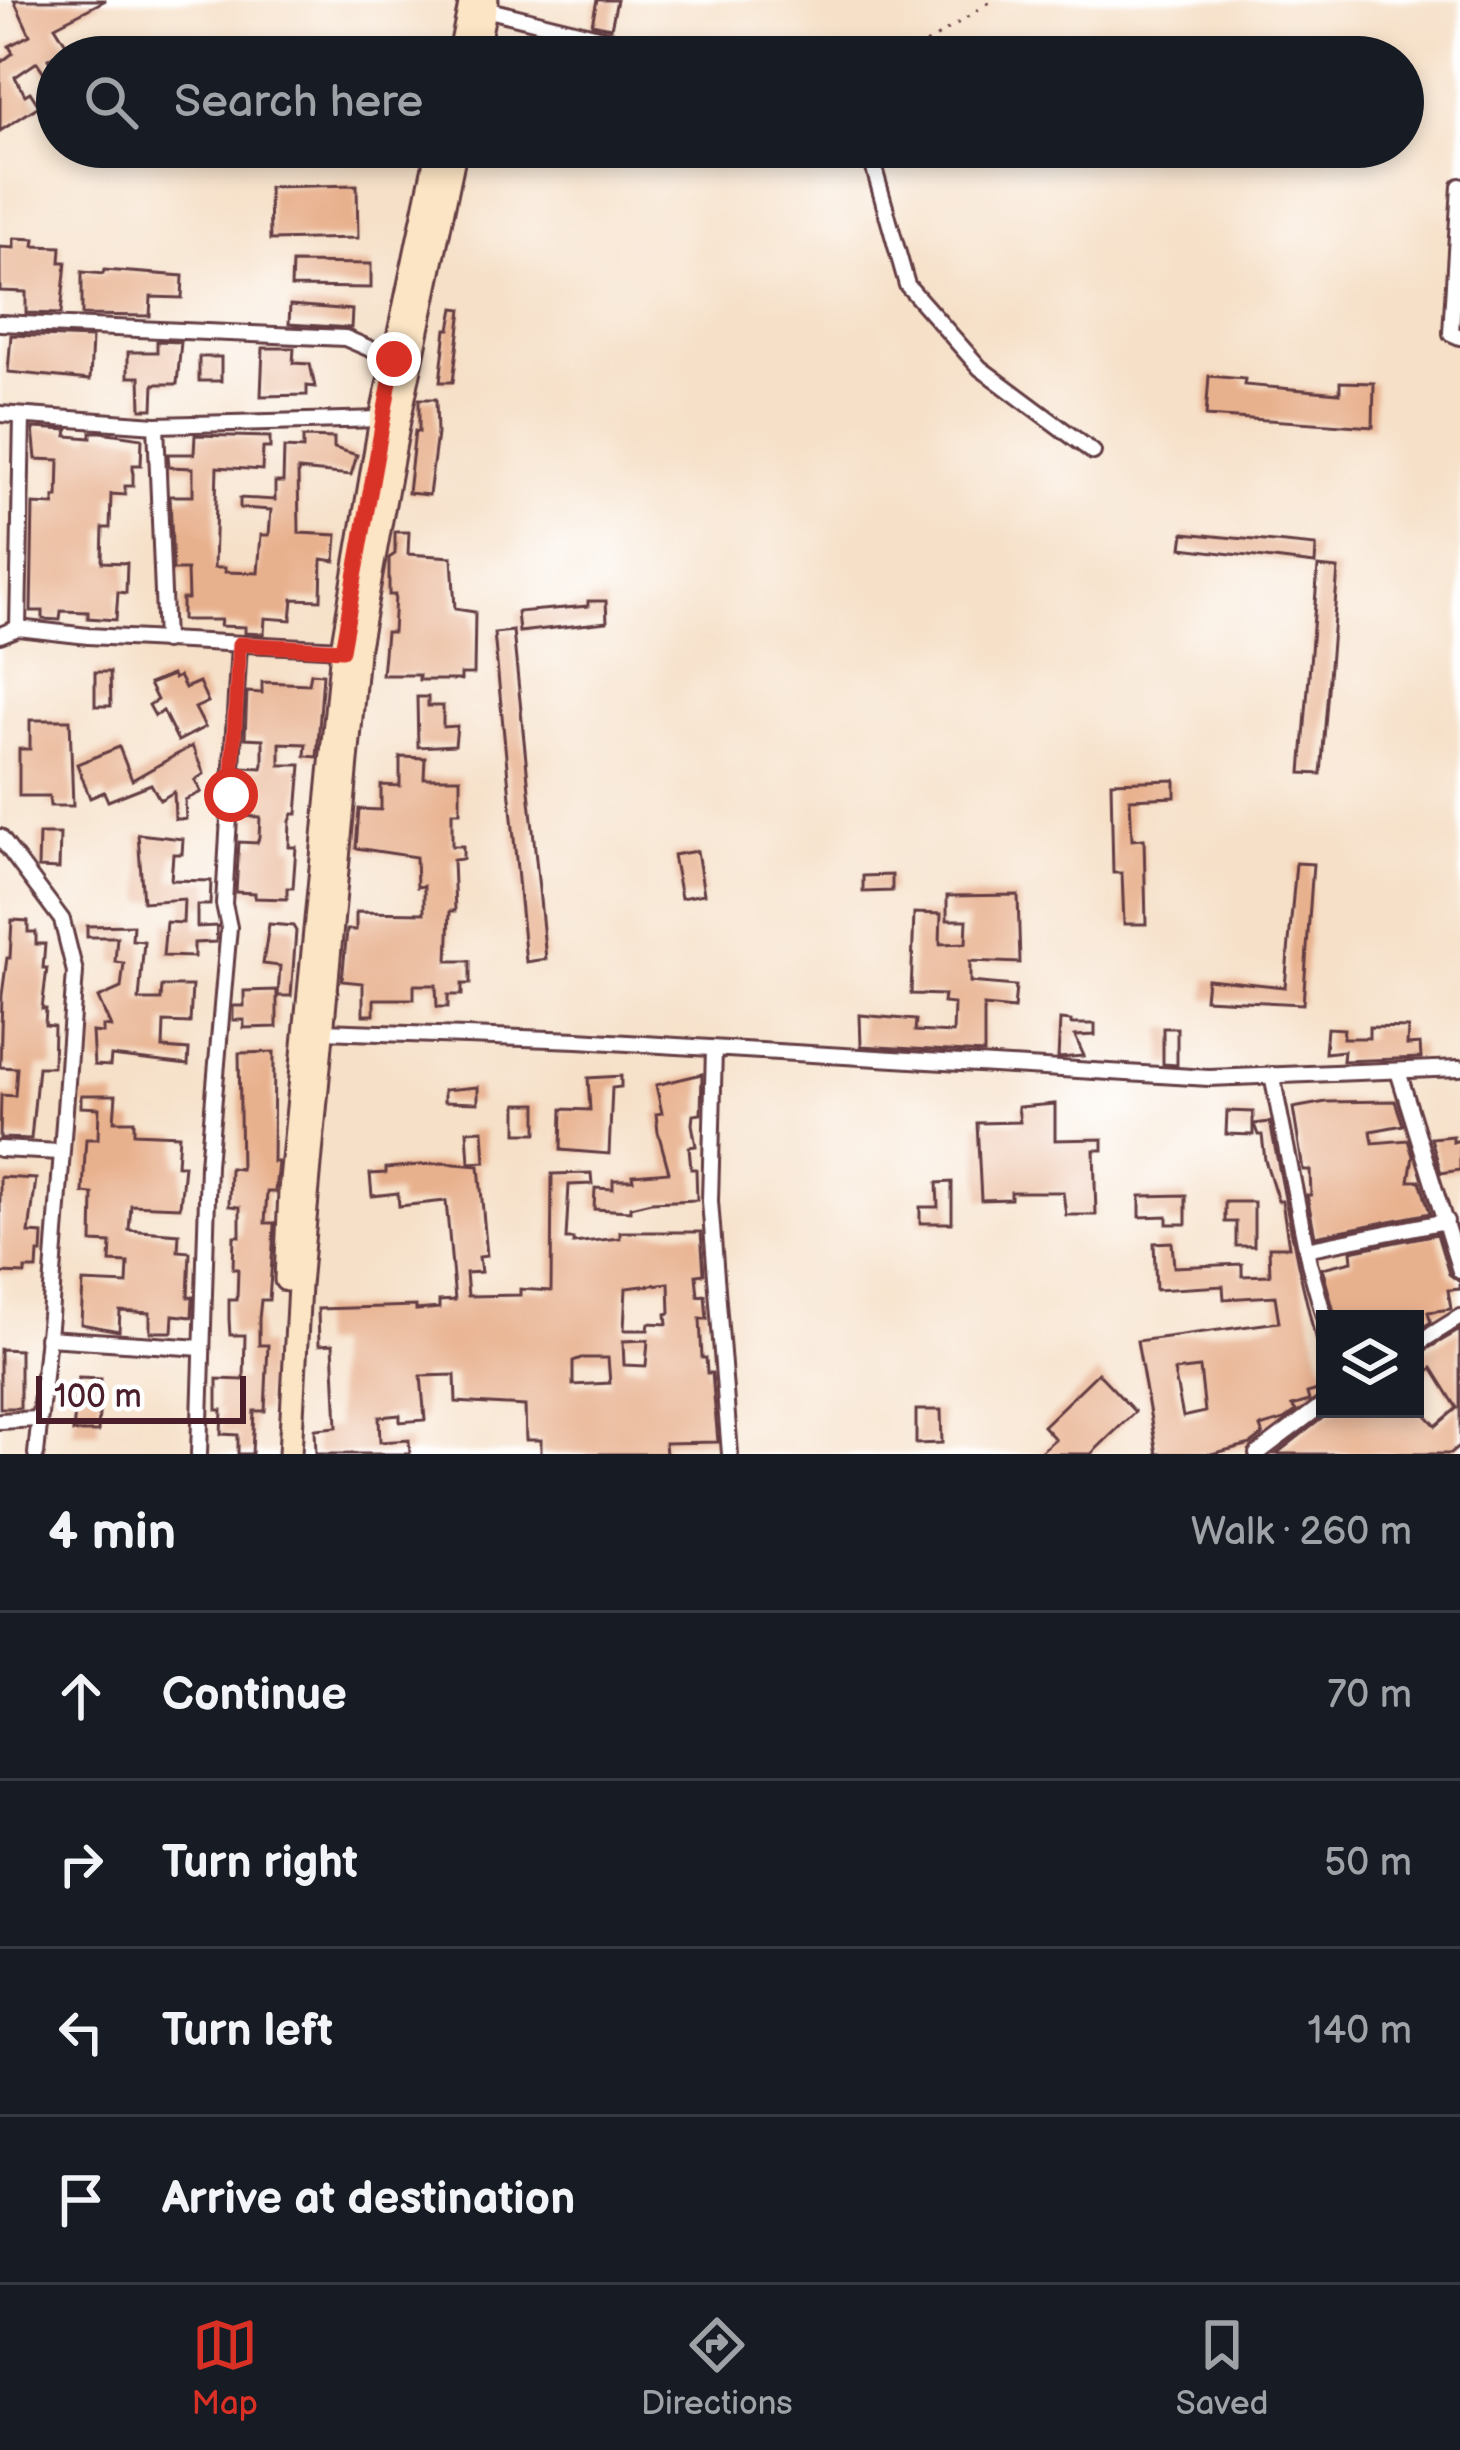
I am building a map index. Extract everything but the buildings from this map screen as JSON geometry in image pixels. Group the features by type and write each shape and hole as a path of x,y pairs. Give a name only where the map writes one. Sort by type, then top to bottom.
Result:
{"street":[{"path":"468,36 481,3"},
{"path":"477,36 481,3"},
{"path":"481,3 598,36"},
{"path":"279,1454 290,1191 342,650 381,419 435,168"},
{"path":"290,1454 299,1285 357,652 452,168"},
{"path":"871,168 908,285 980,368 1093,452"},
{"path":"1460,186 1451,333 1460,337"},
{"path":"0,322 345,338 394,359"},
{"path":"0,415 156,425 381,419"},
{"path":"18,628 22,416"},
{"path":"156,425 165,640"},
{"path":"0,634 18,628 342,650"},
{"path":"199,1454 208,1165 229,927 224,904 239,644"},
{"path":"0,837 62,920 75,972 36,1454"},
{"path":"323,1031 714,1048 1209,1078 1460,1068"},
{"path":"714,1048 710,1201 730,1454"},
{"path":"1398,1071 1460,1271"},
{"path":"1272,1075 1322,1310"},
{"path":"0,1149 60,1152"},
{"path":"1306,1250 1446,1221"},
{"path":"1424,1339 1460,1317"},
{"path":"47,1338 202,1348"},
{"path":"1257,1454 1316,1409"},
{"path":"0,1421 37,1419"}],"path":[{"path":"938,36 993,0"}],"route":[{"path":"231,795 239,644 342,650 394,359"}]}
